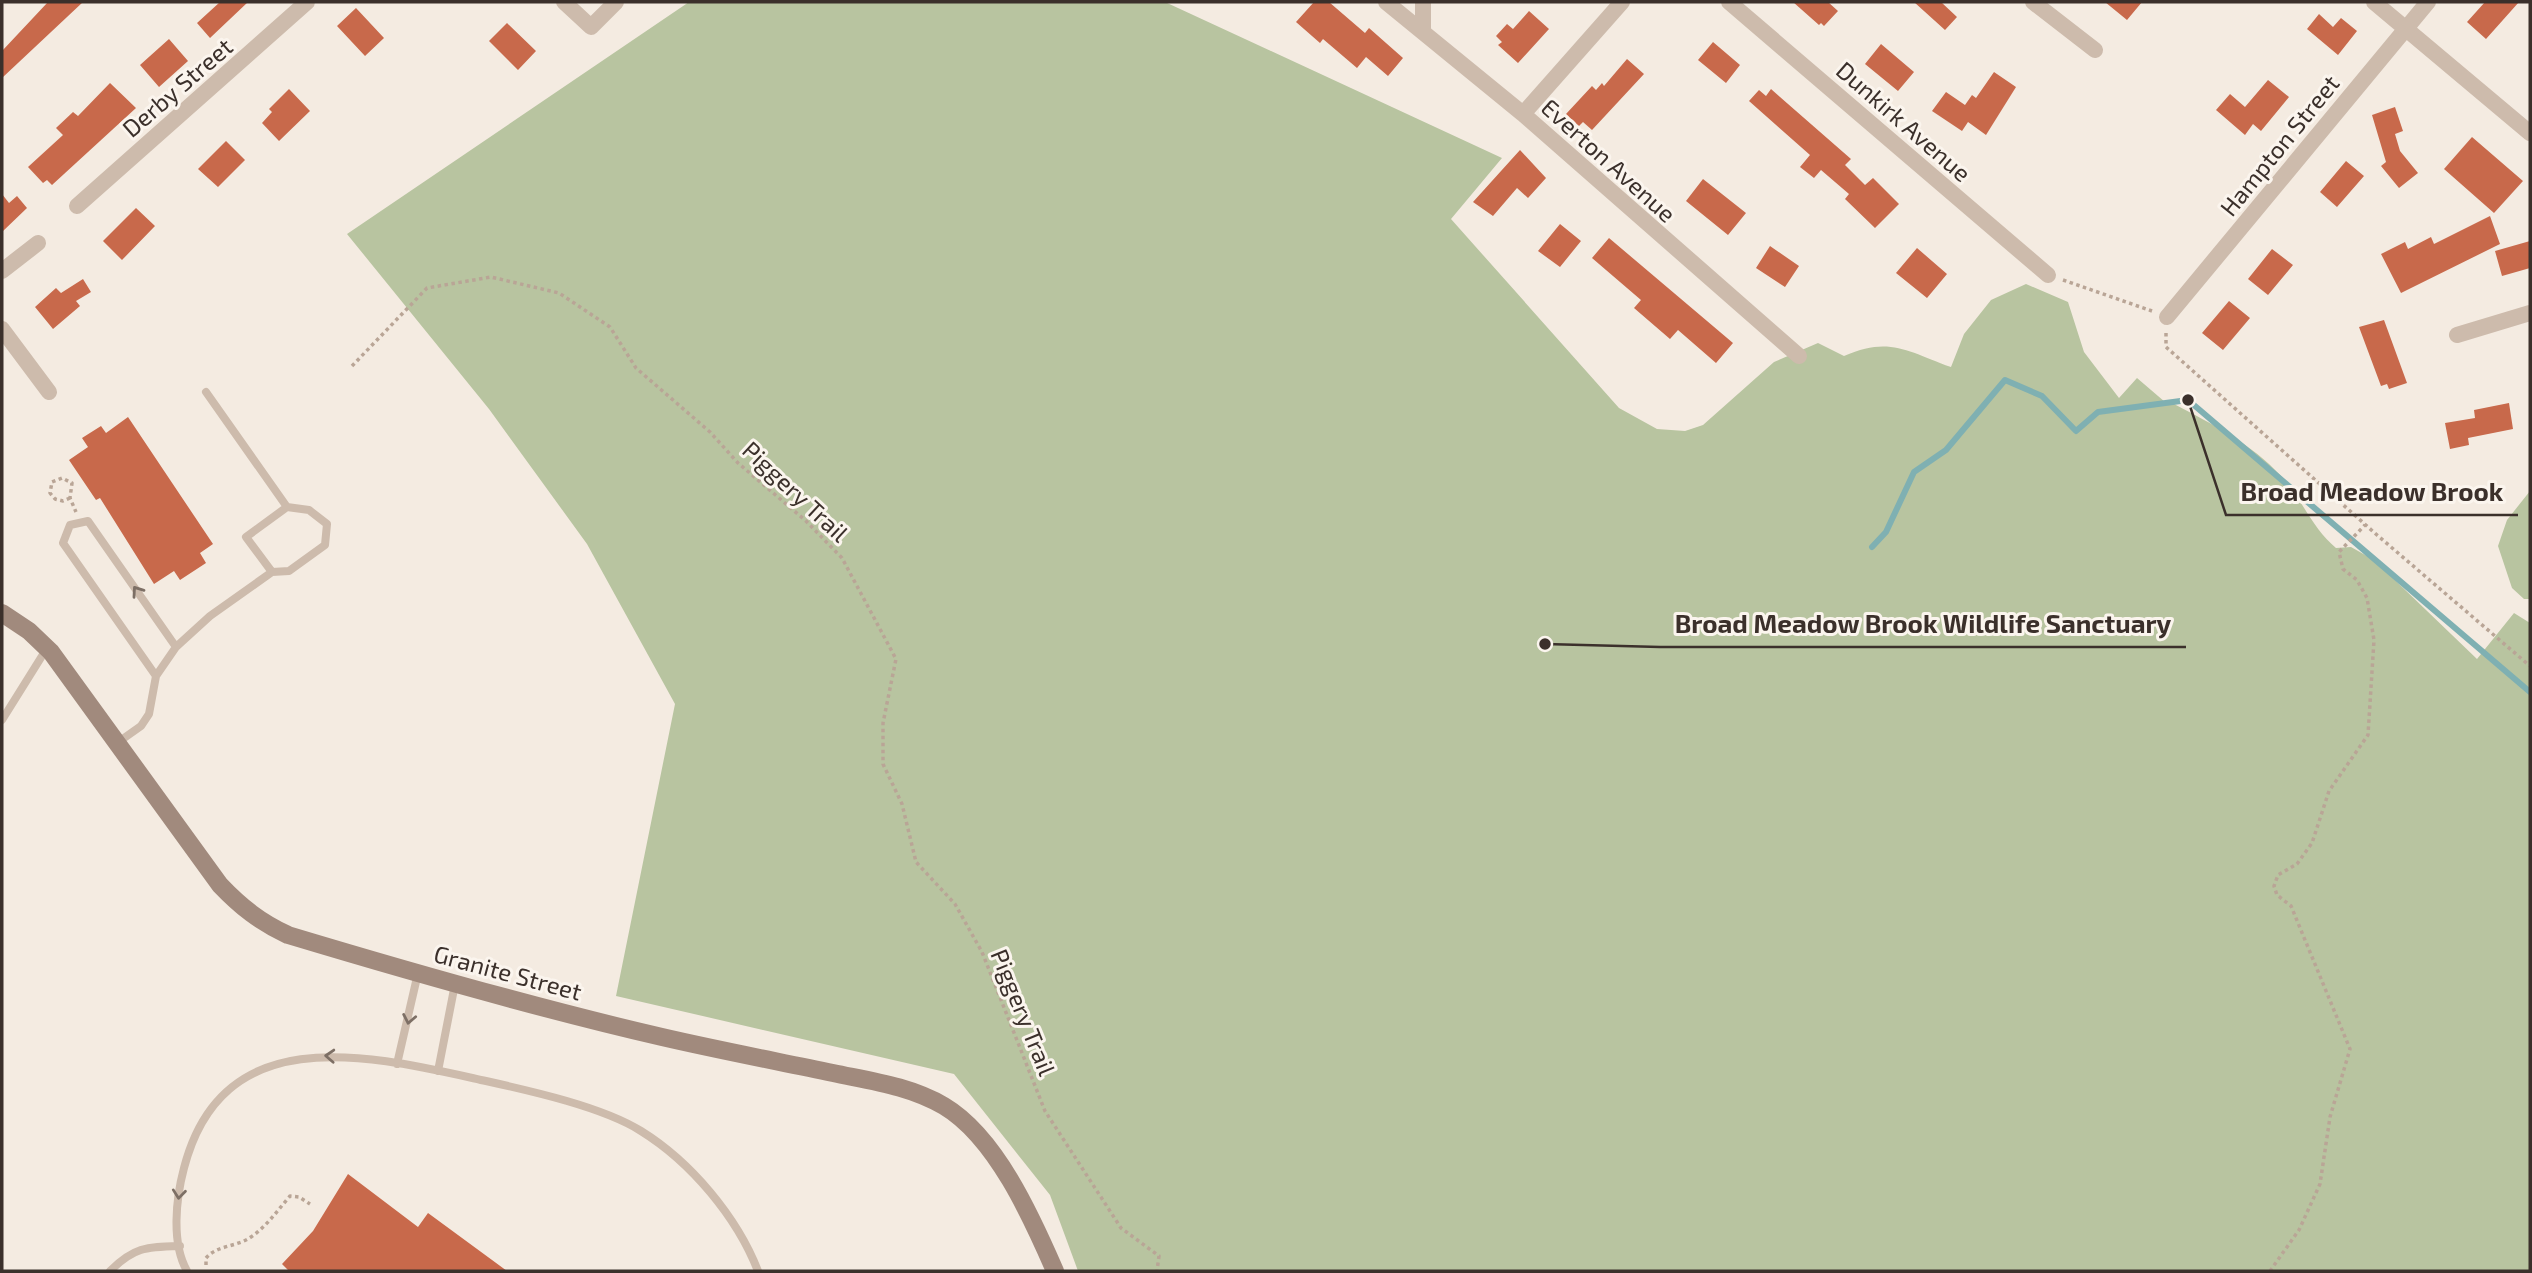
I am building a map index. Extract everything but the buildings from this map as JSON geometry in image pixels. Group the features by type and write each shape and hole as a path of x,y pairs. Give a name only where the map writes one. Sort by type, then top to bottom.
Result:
{"street":[{"name":"Derby Street","path":"77,206 307,2"},
{"path":"564,2 591,27 616,2"},
{"name":"Everton Avenue","path":"1386,2 1523,114 1799,356"},
{"path":"1423,2 1423,32"},
{"path":"1523,114 1622,2"},
{"name":"Dunkirk Avenue","path":"1729,2 2048,275"},
{"path":"2033,2 2095,50"},
{"path":"2374,2 2530,133"},
{"name":"Hampton Street","path":"2167,317 2403,28 2428,2"},
{"path":"2,271 38,243"},
{"path":"2456,335 2530,313"},
{"path":"2,330 49,391"},
{"name":"Granite Street","path":"2,613 47,648 186,841 245,912 288,935 455,983 661,1037 904,1087 946,1107 975,1132 1004,1170 1040,1236 1055,1271"}],"lane":[{"path":"206,392 287,507"},
{"path":"117,743 141,726 149,714 156,676 176,647 209,616 272,572 289,570 325,545 327,524 309,510 287,507 246,537 272,572"},
{"path":"156,676 63,543 70,524 88,521 176,647"},
{"path":"2,720 47,648"},
{"path":"397,1064 418,973"},
{"path":"438,1070 455,983"},
{"path":"187,1271 177,1224 179,1187 190,1143 204,1118 226,1092 255,1071 289,1059 322,1055 438,1070 585,1108 640,1130 685,1166 721,1207 752,1255 758,1271"},
{"path":"110,1271 128,1253 149,1247 180,1246"}],"path":[{"path":"2048,275 2167,317 2166,347 2365,525 2530,666"},
{"name":"Piggery Trail","path":"352,366 428,288 491,277 559,293 610,327 636,368 710,432 738,463 806,521 842,558 896,659 883,723 883,764 902,804 916,862 955,904 982,952 1045,1111 1121,1228 1159,1256 1157,1271"},
{"path":"62,478 69,481 73,486 70,498 63,501 55,499 50,493 52,482 62,478"},
{"path":"2270,1271 2299,1230 2320,1184 2330,1117 2350,1049 2291,906 2277,895 2274,886 2278,875 2297,864 2312,843 2329,791 2368,735 2374,640 2367,598 2357,580 2343,569 2339,552 2365,525"},
{"path":"206,1265 206,1258 212,1251 238,1245 251,1237 290,1196 299,1197 310,1205"}],"green space":[{"path":"689,2 1165,2 1502,158 1451,219 1619,408 1657,429 1685,431 1703,425 1774,362 1818,343 1844,356 1874,347 1898,348 1951,367 1964,334 1991,300 2026,284 2068,302 2084,352 2119,398 2137,378 2165,402 2203,419 2244,444 2281,476 2320,532 2336,548 2351,547 2374,560 2477,659 2514,613 2530,623 2530,1271 1078,1271 1050,1195 954,1074 616,996 675,704 587,544 489,409 347,234"},
{"path":"2530,491 2530,599 2524,599 2512,588 2498,546 2507,520"}],"waterway":[{"path":"1872,547 1886,532 1914,472 1946,450 2005,380 2042,396 2076,431 2098,412 2188,400 2530,692"}],"place":[{"name":"Broad Meadow Brook","path":"2188,400"},
{"name":"Broad Meadow Brook Wildlife Sanctuary","path":"1545,644"}]}
